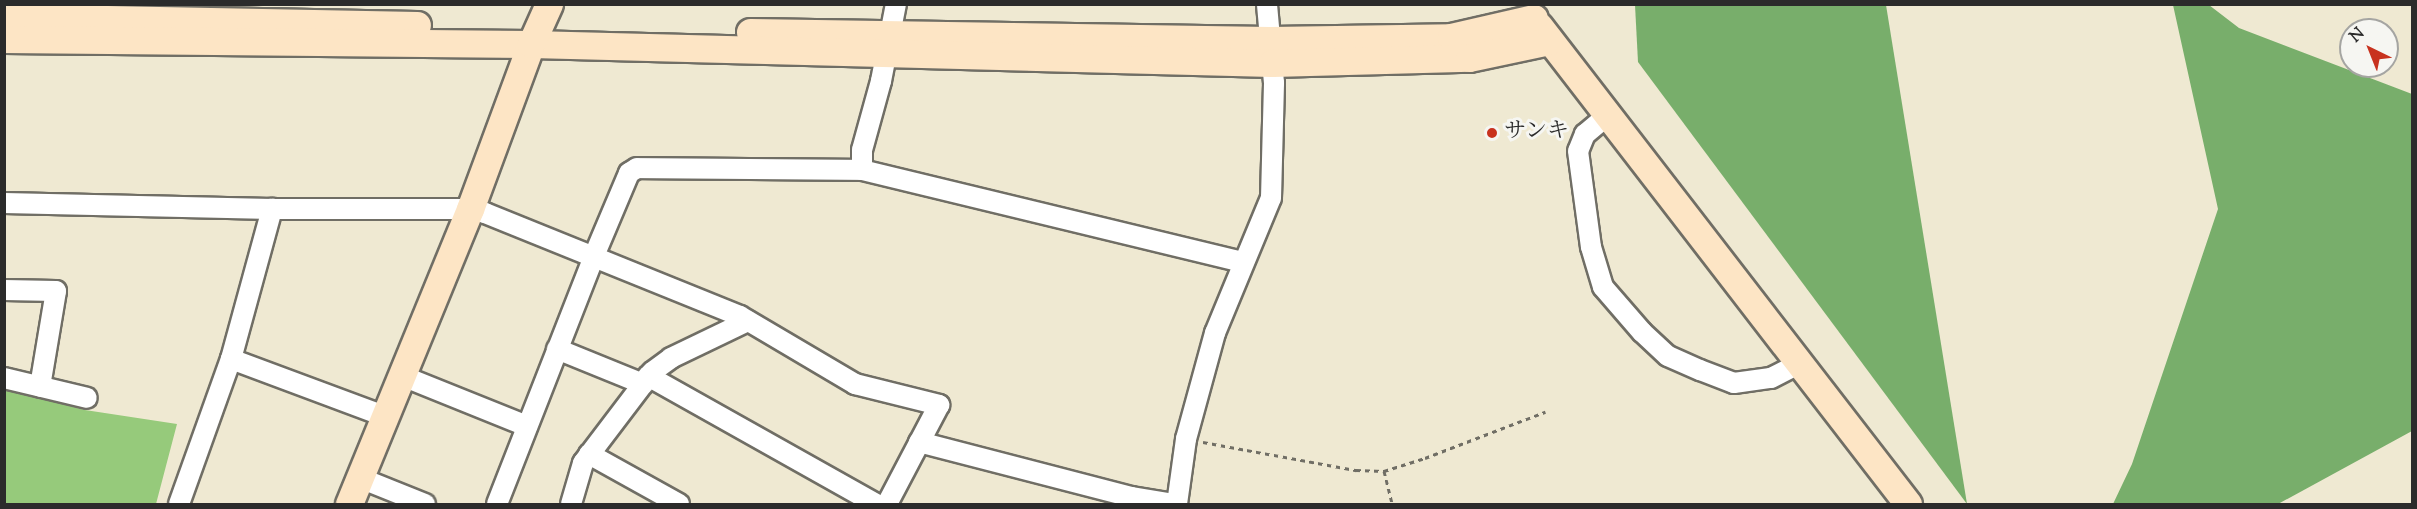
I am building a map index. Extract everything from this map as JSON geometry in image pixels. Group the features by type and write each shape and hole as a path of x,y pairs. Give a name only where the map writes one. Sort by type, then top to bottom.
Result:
{"street":[{"path":"862,170 862,150 896,4"},
{"path":"920,442 1132,496 1175,504 1186,439 1215,333 1242,262 1261,226 1271,198 1271,51 1267,4"},
{"path":"1271,51 1451,37 1531,11 1549,41 1908,504"},
{"path":"4,17 286,14 539,25 888,45 1271,51 1469,58 1549,41"},
{"path":"4,39 539,25"},
{"path":"350,504 400,375 470,209 539,25"},
{"path":"1608,115 1585,134 1578,151 1591,247 1603,287 1642,332 1668,356 1700,370 1734,383 1771,378 1800,364"},
{"path":"497,504 594,256 629,173 637,168 862,170 1242,262"},
{"path":"4,203 272,209 470,209 594,256 748,321 855,384 939,405 887,504"},
{"path":"179,504 231,359 272,209"},
{"path":"4,290 56,291 40,387"},
{"path":"571,504 583,463 645,380 671,358 748,321"},
{"path":"557,349 645,380 876,504"},
{"path":"231,359 384,416"},
{"path":"400,375 527,426"},
{"path":"4,378 87,398"},
{"path":"589,454 679,504"},
{"path":"360,478 425,504"}],"path":[{"path":"1186,439 1356,470 1384,471 1425,458 1545,412"},
{"path":"1384,471 1392,504"}],"green space":[{"path":"1635,5 1886,5 1967,504 1638,62"},
{"path":"2173,5 2209,5 2239,28 2339,66 2339,78 2370,78 2412,94 2412,431 2278,504 2113,504 2132,464 2218,209"},
{"path":"4,389 85,410 177,424 156,504 5,504"}],"place":[{"name":"サンキ","path":"1492,133"}]}
